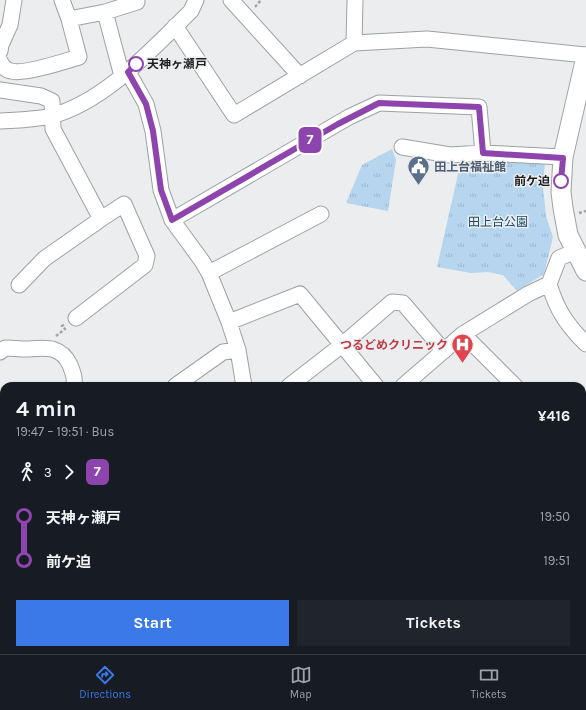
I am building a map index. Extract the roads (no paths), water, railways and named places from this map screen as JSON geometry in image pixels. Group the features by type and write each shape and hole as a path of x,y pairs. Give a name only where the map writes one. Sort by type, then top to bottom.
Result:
{"main road":[{"path":"586,56 581,102 563,158 561,186 568,235 586,271"}],"street":[{"path":"0,51 10,25 14,10 14,0"},
{"path":"0,61 2,66 11,72 25,72 79,57 69,19 62,0"},
{"path":"69,19 105,12 137,2 136,0"},
{"path":"0,121 34,120 53,116 91,99 125,74 190,11 196,0"},
{"path":"232,0 300,76"},
{"path":"354,43 355,0"},
{"path":"105,12 125,74 146,104 153,131 161,190 172,220 202,261 209,274 229,322 238,350 243,382"},
{"path":"175,26 234,115 354,43 427,39 586,56"},
{"path":"0,90 42,96 52,102 54,129 101,219"},
{"path":"172,220 343,121 379,103 479,107 483,153"},
{"path":"402,147 450,155 483,153 563,158"},
{"path":"19,285 44,259 124,204 147,256 145,265 76,318"},
{"path":"209,274 321,214"},
{"path":"408,382 463,334 528,294 548,284 559,258 576,251"},
{"path":"548,284 559,312 574,332 586,344"},
{"path":"229,322 300,294 373,382"},
{"path":"294,382 342,345 392,302 403,303 444,351"},
{"path":"463,334 511,382"},
{"path":"0,352 4,348 50,348 59,352 66,358 75,378 74,382"},
{"path":"181,382 223,352 238,350"}],"place":[{"name":"天神ヶ瀬戸","path":"136,64"},
{"name":"前ケ迫","path":"561,181"},
{"name":"田上台福祉館","path":"418,186"},
{"name":"つるどめクリニック","path":"463,364"}],"park label":[{"name":"田上台公園","path":"498,222"}]}
